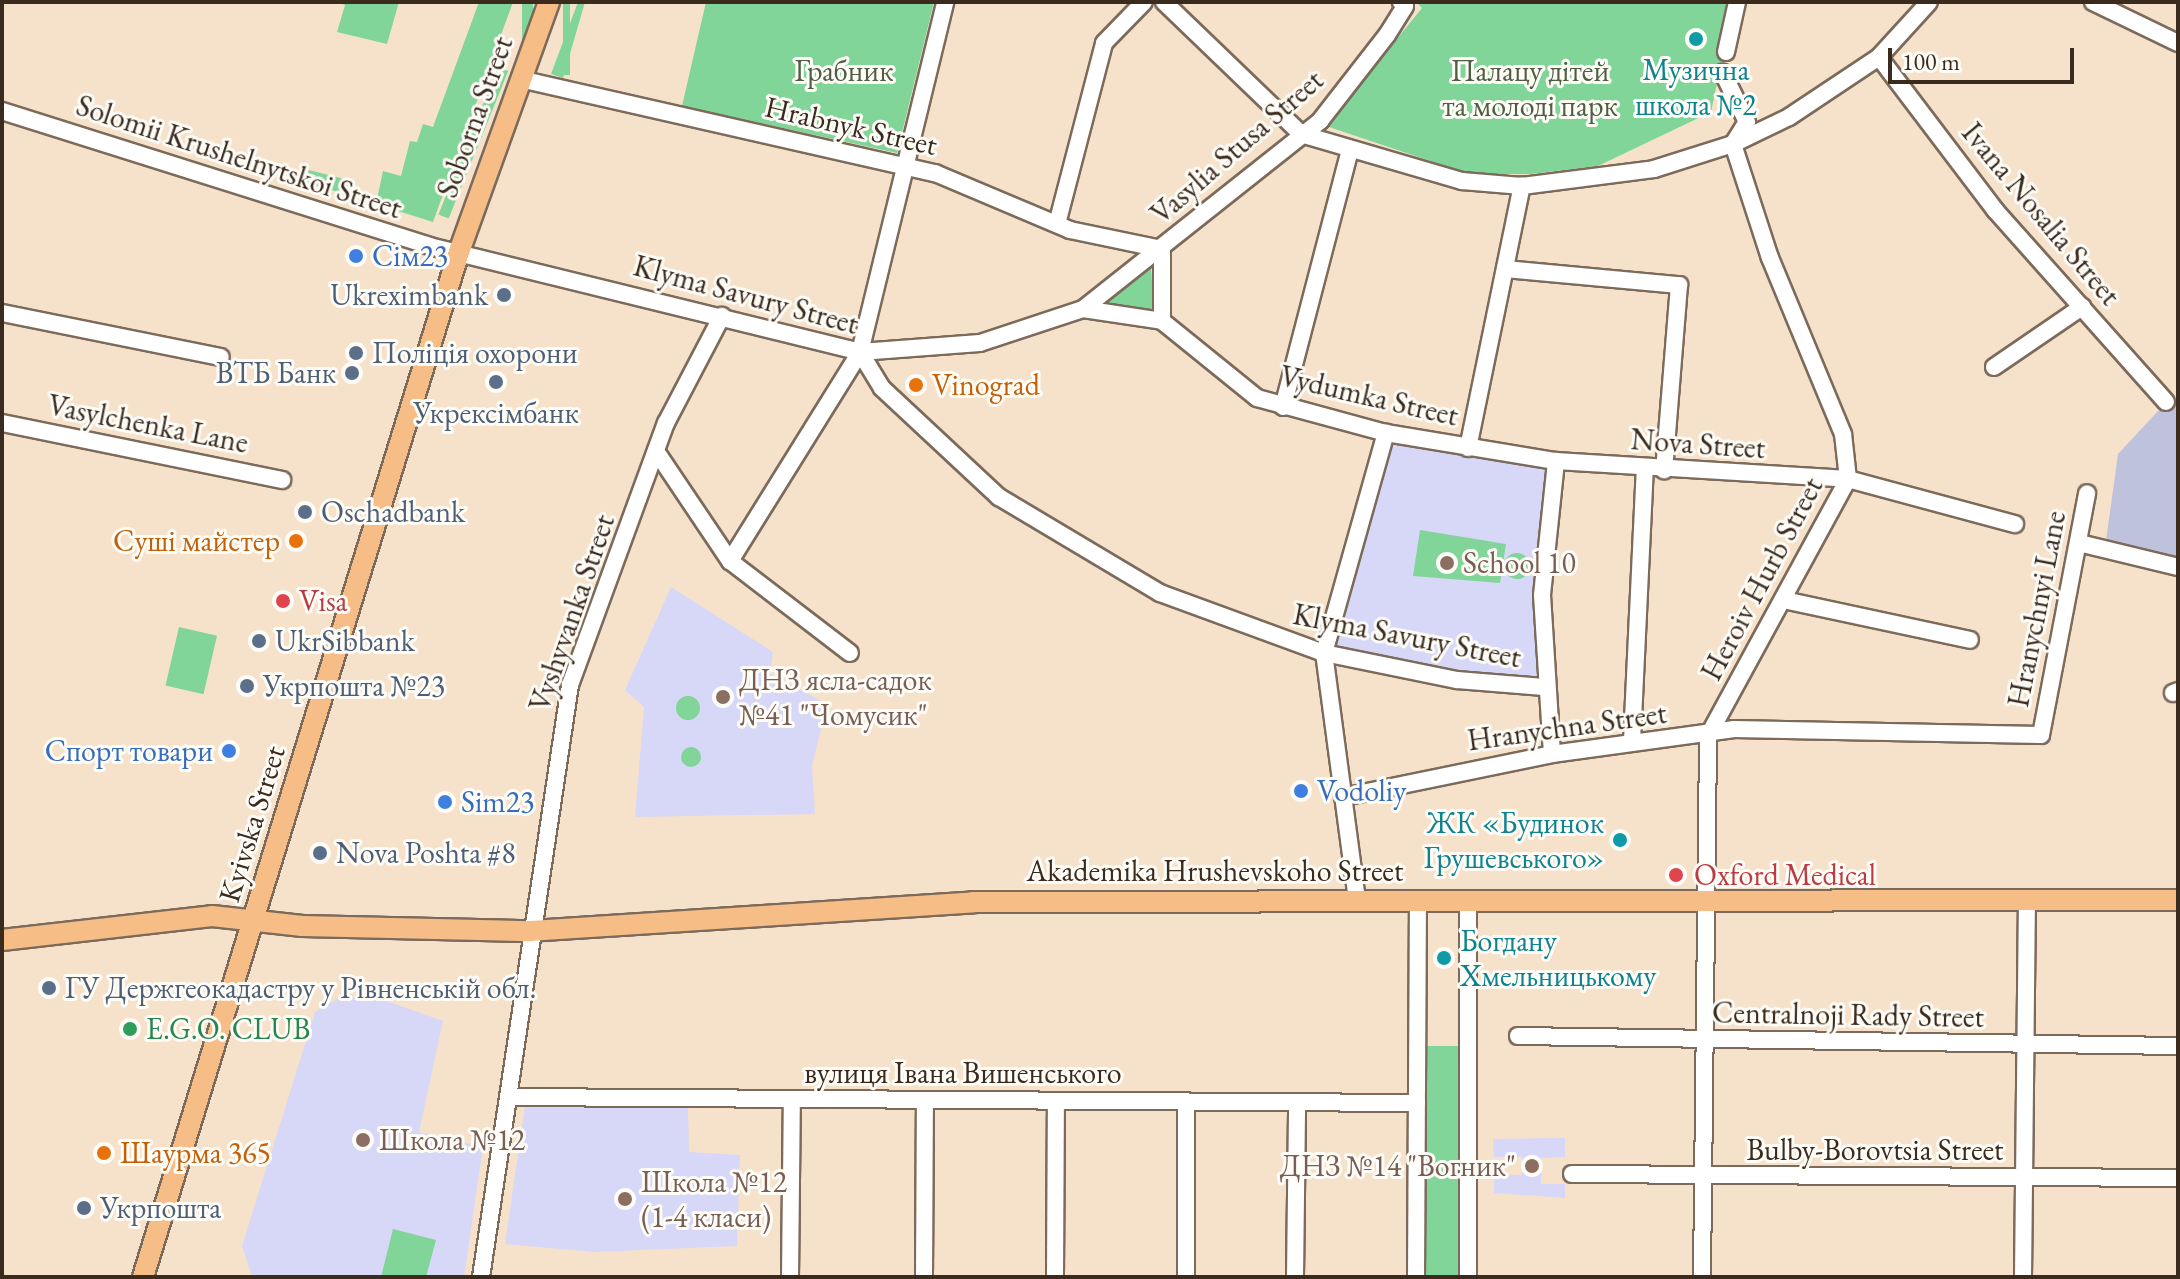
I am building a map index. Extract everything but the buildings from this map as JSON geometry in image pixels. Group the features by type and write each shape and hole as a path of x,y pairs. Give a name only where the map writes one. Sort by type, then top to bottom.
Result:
{"main road":[{"name":"Soborna Street","path":"459,252 549,2"},
{"name":"Kyivska Street","path":"143,1277 459,252"},
{"name":"Akademika Hrushevskoho Street","path":"2,940 196,917 530,931 932,903 2178,900"}],"street":[{"path":"730,561 860,352 945,2"},
{"path":"1057,224 1104,43 1144,2"},
{"path":"1164,2 1301,134 1462,181 1522,186 1654,169 1733,144 1801,110 1879,57 1929,2"},
{"path":"1726,52 1737,2"},
{"path":"2093,2 2178,43"},
{"name":"Vasylia Stusa Street","path":"1083,309 1162,249 1301,134 1353,83 1403,4"},
{"name":"Ivana Nosalia Street","path":"1879,57 1995,210 2166,402"},
{"path":"1723,73 1747,122 1733,144"},
{"name":"Hrabnyk Street","path":"520,79 905,166 969,183 1057,224 1162,249"},
{"name":"Solomii Krushelnytskoi Street","path":"2,111 459,252"},
{"name":"Heroiv Hurb Street","path":"1702,1277 1706,1177 1702,900 1708,736 1848,479 1843,434 1770,258 1733,144"},
{"path":"1283,407 1350,149"},
{"path":"1468,448 1522,186"},
{"path":"860,352 980,343 1083,309 1162,321 1162,249"},
{"name":"Klyma Savury Street","path":"459,252 860,352 916,423 1041,527 1194,608 1324,653 1457,680 1544,687"},
{"path":"1505,269 1679,285 1664,470"},
{"path":"1994,367 2082,307"},
{"path":"2,313 221,357"},
{"name":"Vyshyvanka Street","path":"481,1277 509,1097 530,931 570,685 656,451 722,316"},
{"name":"Vydumka Street","path":"1162,321 1224,375 1283,407 1386,433 1468,448"},
{"name":"Vasylchenka Lane","path":"2,423 282,480"},
{"path":"1357,900 1324,653 1386,433"},
{"name":"Nova Street","path":"1468,448 1556,461 1664,470 1848,479 2015,524"},
{"path":"656,451 730,561 850,653"},
{"path":"1552,754 1544,687 1542,595 1556,461"},
{"path":"1632,741 1645,468"},
{"name":"Hranychnyi Lane","path":"2041,735 2087,493"},
{"path":"2079,543 2178,567"},
{"name":"Hranychnyi Lane","path":"1784,600 1970,640"},
{"name":"Hranychna Street","path":"1343,797 1552,754 1632,741 1708,736 1734,729 2041,735"},
{"path":"2023,1277 2027,899"},
{"path":"1416,1277 1418,900"},
{"path":"1468,901 1468,1277"},
{"name":"Centralnoji Rady Street","path":"1518,1036 2178,1046"},
{"name":"вулиця Івана Вишенського","path":"509,1097 1417,1103"},
{"path":"790,1277 792,1100"},
{"path":"924,1277 925,1100"},
{"path":"1055,1277 1056,1101"},
{"path":"1186,1101 1186,1277"},
{"path":"1295,1277 1297,1102"},
{"name":"Bulby-Borovtsia Street","path":"1572,1174 2025,1180 2178,1178"}],"shaded area":[{"path":"2178,403 2178,567 2105,548 2118,454 2159,410"},
{"name":"School 10","path":"1386,433 1556,461 1544,687 1324,653"},
{"name":"ДНЗ ясла-садок №41 \"Чомусик\"","path":"671,587 773,652 770,674 827,704 812,766 815,814 635,817 644,707 625,690"},
{"name":"Школа №12","path":"340,997 384,1000 443,1021 419,1132 483,1147 464,1277 252,1277 242,1246 315,1012"},
{"name":"Школа №12 (1-4 класи)","path":"525,1106 688,1108 689,1152 740,1155 737,1246 594,1252 505,1244"},
{"name":"ДНЗ №14 \"Вогник\"","path":"1565,1138 1565,1157 1541,1158 1541,1184 1565,1184 1565,1198 1494,1193 1494,1175 1522,1175 1522,1157 1494,1157 1493,1139"}],"green space":[{"path":"336,2 399,2 387,44 337,32 345,5"},
{"path":"479,2 513,2 433,222 376,204 383,171 401,176 410,141 417,142 423,124 433,127"},
{"path":"522,2 533,2 533,53 522,53"},
{"path":"563,2 570,2 570,75 563,75"},
{"path":"578,2 585,2 563,78 551,74"},
{"name":"Грабник","path":"706,2 934,2 897,153 682,106"},
{"name":"Палацу дітей та молоді парк","path":"1416,2 1734,2 1711,112 1598,166 1531,174 1469,174 1326,126 1422,8"},
{"path":"498,67 508,71 449,219 438,214"},
{"path":"309,170 352,181 348,195 305,182"},
{"path":"1151,266 1154,313 1104,305 1104,301"},
{"path":"1420,530 1506,544 1500,583 1413,576"},
{"path":"1517,553 1526,557 1530,566 1526,575 1517,579 1508,575 1504,566 1508,557"},
{"path":"179,627 217,636 204,694 166,685"},
{"path":"688,696 696,700 700,708 696,716 688,720 680,716 676,708 680,700"},
{"path":"691,747 698,750 701,757 698,764 691,767 684,764 681,757 684,750"},
{"path":"1423,1046 1461,1046 1461,1277 1423,1277"},
{"path":"393,1229 436,1240 426,1277 381,1277"}],"place":[{"name":"Музична школа №2","path":"1696,39"},
{"name":"Сім23","path":"356,256"},
{"name":"Ukreximbank","path":"504,295"},
{"name":"Поліцiя охорони","path":"356,353"},
{"name":"ВТБ Банк","path":"352,373"},
{"name":"Укрексімбанк","path":"496,382"},
{"name":"Vinograd","path":"916,385"},
{"name":"Oschadbank","path":"305,512"},
{"name":"Суші майстер","path":"296,541"},
{"name":"School 10","path":"1447,563"},
{"name":"Visa","path":"283,601"},
{"name":"UkrSibbank","path":"259,641"},
{"name":"Укрпошта №23","path":"247,686"},
{"name":"ДНЗ ясла-садок №41 \"Чомусик\"","path":"723,697"},
{"name":"Спорт товари","path":"229,751"},
{"name":"Vodoliy","path":"1301,791"},
{"name":"Sim23","path":"445,802"},
{"name":"ЖК «Будинок Грушевського»","path":"1620,840"},
{"name":"Nova Poshta #8","path":"320,853"},
{"name":"Oxford Medical","path":"1676,875"},
{"name":"Богдану Хмельницькому","path":"1444,958"},
{"name":"ГУ Держгеокадастру у Рівненській обл.","path":"49,988"},
{"name":"E.G.O. CLUB","path":"130,1029"},
{"name":"Школа №12","path":"363,1140"},
{"name":"Шаурма 365","path":"104,1153"},
{"name":"ДНЗ №14 \"Вогник\"","path":"1532,1166"},
{"name":"Школа №12 (1-4 класи)","path":"625,1199"},
{"name":"Укрпошта","path":"84,1208"}]}
